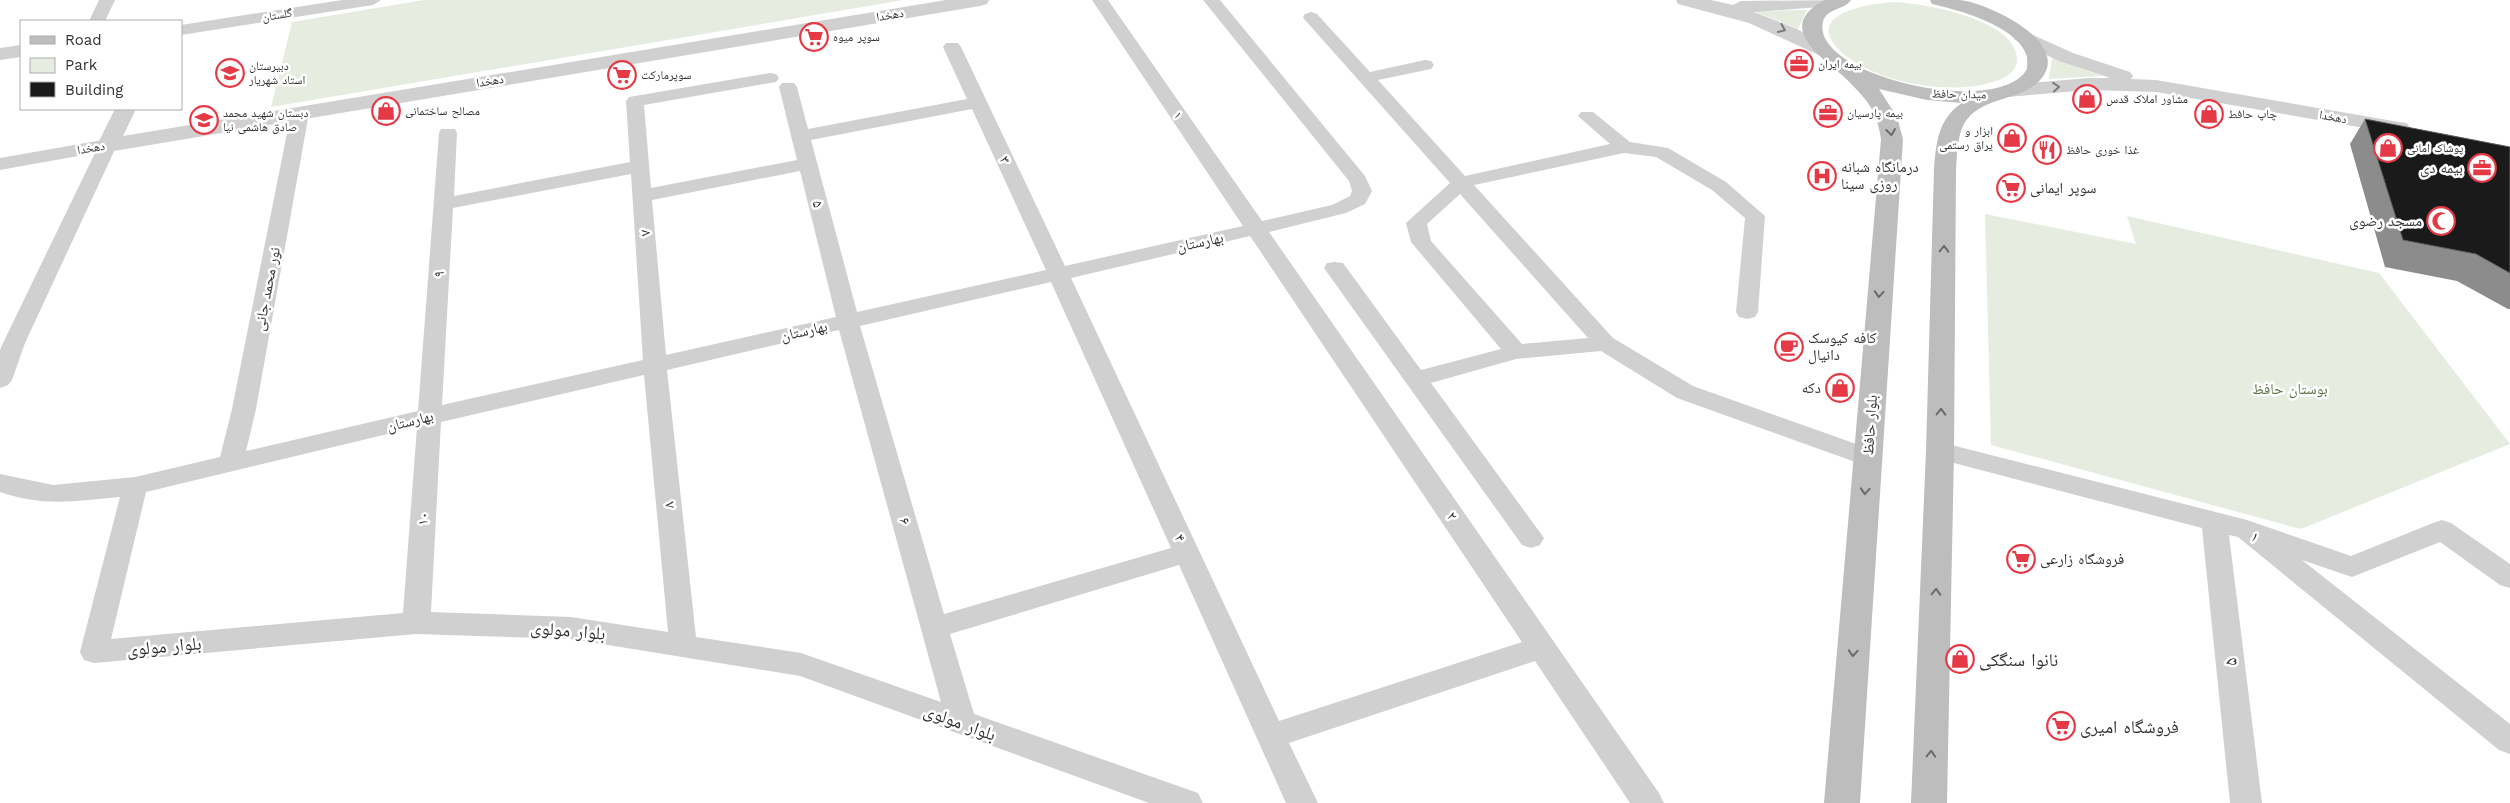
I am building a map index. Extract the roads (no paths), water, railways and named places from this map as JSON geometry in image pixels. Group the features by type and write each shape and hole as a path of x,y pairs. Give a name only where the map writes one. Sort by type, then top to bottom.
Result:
{"main road":[{"path":"1833,58 1812,31 1814,19 1823,9 1842,0"},
{"name":"میدان حافظ","path":"1833,58 1882,83 1913,91 1953,96 1999,93 2026,82 2036,71 2037,57 2030,43 2022,36 2002,22 1971,8 1939,0"},
{"path":"1973,0 2002,22"},
{"name":"بلوار حافظ","path":"1833,58 1862,82 1882,106 1891,126 1892,139 1842,803"},
{"path":"1929,803 1947,141 1953,122 1961,111 1999,93"}],"street":[{"path":"97,20 107,0"},
{"name":"گلستان","path":"182,30 271,8 373,0"},
{"name":"دهخدا","path":"0,164 980,0"},
{"name":"۱","path":"1100,0 1256,229"},
{"name":"بهارستان","path":"0,483 53,494 135,486 230,465 430,416 1256,229 1346,206 1361,195 1362,186 1211,0"},
{"path":"1685,0 1720,6 1787,30 1833,58"},
{"path":"1720,6 1784,5 1834,0"},
{"path":"1311,17 1462,182 1605,343 1686,392 1867,457"},
{"path":"2022,36 2086,64 2156,86"},
{"name":"۳","path":"952,47 1058,273"},
{"path":"0,54 20,51"},
{"path":"1365,78 1425,65"},
{"name":"۷","path":"655,365 635,101 770,78"},
{"path":"1999,93 2089,84 2156,86"},
{"name":"دهخدا","path":"2156,86 2416,131"},
{"name":"۵","path":"788,87 848,321"},
{"path":"800,136 978,102"},
{"path":"0,380 7,344 108,145 124,110"},
{"name":"نور محمد جانی","path":"230,465 244,409 300,113"},
{"path":"1587,116 1624,147"},
{"name":"۹","path":"430,416 448,133"},
{"path":"1516,352 1421,242 1416,223 1462,182 1624,147 1661,152 1719,186 1754,216 1747,312"},
{"path":"642,196 807,164"},
{"path":"444,204 640,166"},
{"name":"۲","path":"1256,229 1648,803"},
{"path":"1335,268 1531,538"},
{"name":"۴","path":"1058,273 1302,803"},
{"name":"۶","path":"848,321 961,722"},
{"path":"1416,379 1516,352 1605,343"},
{"name":"۸","path":"655,365 683,646"},
{"name":"۱۰","path":"416,623 430,416"},
{"name":"۱","path":"1940,451 2247,530 2510,741"},
{"name":"بلوار مولوی","path":"135,486 94,652 416,623 572,628 802,665 1187,803"},
{"name":"۵","path":"2214,521 2246,803"},
{"path":"2247,530 2352,567 2442,530 2510,578"},
{"path":"935,628 1187,553"},
{"path":"1271,736 1542,647"}],"place":[{"name":"سوپر میوه","path":"814,37"},
{"name":"بیمه ایران","path":"1799,64"},
{"name":"دبیرستان استاد شهریار","path":"230,73"},
{"name":"سوپرمارکت","path":"622,75"},
{"name":"مشاور املاک قدس","path":"2087,99"},
{"name":"مصالح ساختمانی","path":"386,111"},
{"name":"بیمه پارسیان","path":"1828,113"},
{"name":"چاپ حافط","path":"2209,114"},
{"name":"دبستان شهید محمد صادق هاشمی نیا","path":"204,120"},
{"name":"ابزار و یراق رستمی","path":"2012,138"},
{"name":"پوشاک امانی","path":"2388,148"},
{"name":"غذا خوری حافظ","path":"2047,150"},
{"name":"بیمه دی","path":"2482,168"},
{"name":"درمانگاه شبانه روزی سینا","path":"1822,176"},
{"name":"سوپر ایمانی","path":"2011,188"},
{"name":"مسجد رضوی","path":"2441,221"},
{"name":"کافه کیوسک دانیال","path":"1789,347"},
{"name":"دکه","path":"1840,388"},
{"name":"فروشگاه زارعی","path":"2021,559"},
{"name":"نانوا سنگکی","path":"1960,659"},
{"name":"فروشگاه امیری","path":"2061,726"}],"park label":[{"name":"بوستان حافظ","path":"2290,389"}]}
